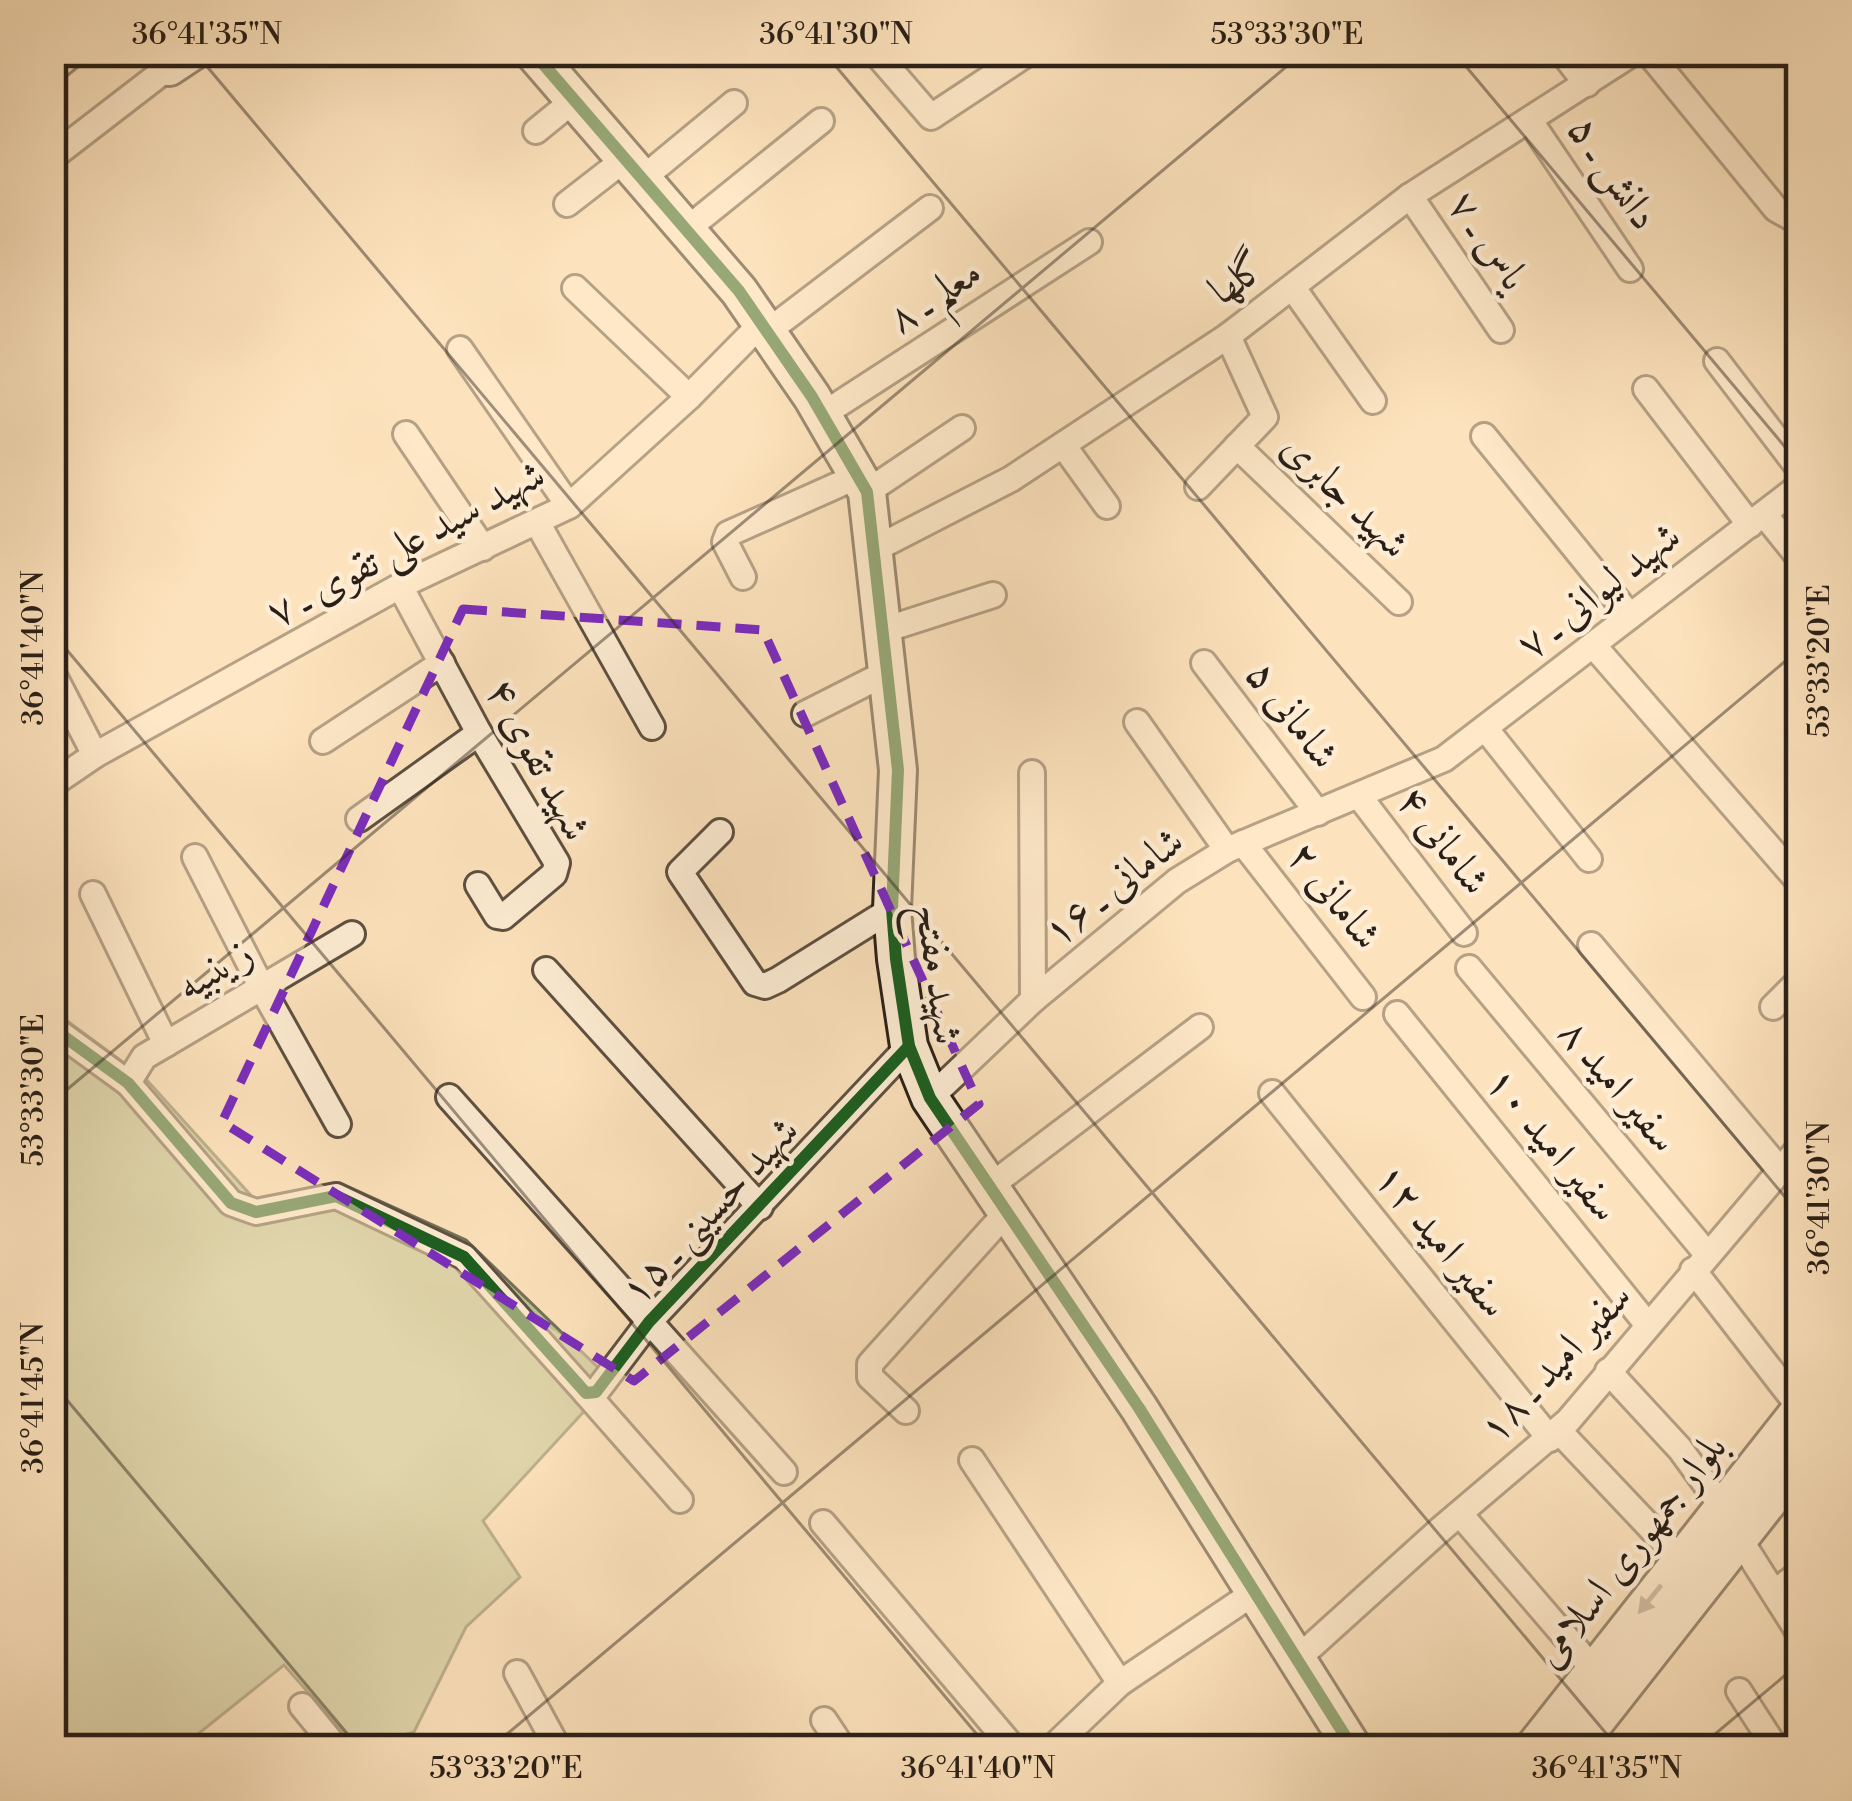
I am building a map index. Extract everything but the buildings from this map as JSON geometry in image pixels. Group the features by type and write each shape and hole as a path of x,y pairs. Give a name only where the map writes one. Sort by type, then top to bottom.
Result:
{"street":[{"name":"شهید مفتح","path":"532,51 764,328 863,484 898,770 892,909 909,1046 930,1099 1139,1408 1354,1750"},
{"path":"874,51 931,117 1031,51"},
{"path":"1561,51 1587,84"},
{"name":"گلها","path":"873,550 1011,479 1063,445 1228,336 1410,196 1636,51"},
{"path":"1647,51 1776,209 1801,223"},
{"path":"51,158 181,56"},
{"path":"536,131 574,100"},
{"path":"567,204 633,169 734,103"},
{"name":"دانش ـ ۵","path":"1530,121 1630,269"},
{"path":"686,230 821,122"},
{"name":"یاس ـ ۷","path":"1410,196 1502,330"},
{"name":"شهید سید علی تقوی ـ ۷","path":"51,785 95,755 400,586 569,506 764,328 930,208"},
{"name":"معلم ـ ۸","path":"822,415 1089,242"},
{"path":"575,288 689,397"},
{"path":"1293,288 1373,401"},
{"name":"شهید جابری","path":"1198,487 1264,417 1228,336"},
{"path":"460,349 569,506"},
{"path":"1717,361 1801,471"},
{"path":"1646,389 1757,519 1801,560"},
{"path":"743,578 725,542 728,534 863,484 962,428"},
{"path":"406,434 483,548"},
{"path":"1484,436 1630,616"},
{"path":"1063,445 1107,506"},
{"name":"شهید جابری","path":"1238,446 1399,602"},
{"name":"شهید لیوانی ـ ۷","path":"1444,759 1801,485"},
{"path":"538,524 652,727"},
{"name":"شهید تقوی ۴","path":"400,586 478,733 557,862 554,874 503,917 497,916 478,885"},
{"path":"884,630 993,595"},
{"path":"1593,645 1801,884"},
{"path":"323,740 442,663"},
{"name":"شامانی ۵","path":"1204,663 1318,813"},
{"path":"51,670 95,755"},
{"path":"805,714 888,672"},
{"name":"شامانی ۲","path":"1137,722 1235,847 1363,997"},
{"path":"1485,728 1589,859"},
{"path":"359,819 478,733"},
{"name":"شامانی ـ ۱۶","path":"930,1099 1033,1000 1177,880 1235,847 1444,759"},
{"path":"1032,773 1033,1000"},
{"name":"شامانی ۴","path":"1359,796 1464,933"},
{"path":"720,832 680,872 755,983 765,986 778,980 892,909"},
{"path":"195,856 338,1124"},
{"path":"93,894 166,1044"},
{"name":"زینبیه","path":"128,1083 144,1057 352,934"},
{"path":"1591,945 1780,1170"},
{"name":"سفیر امید ۸","path":"1469,968 1700,1262 1747,1340 1801,1409"},
{"path":"546,970 760,1207"},
{"path":"1773,1007 1801,979"},
{"name":"سفیر امید ۱۰","path":"1397,1014 1647,1324"},
{"path":"905,1411 870,1377 870,1364 998,1200 1201,1027"},
{"path":"51,1028 128,1083 231,1202 256,1212 336,1196 464,1257 680,1500"},
{"name":"شهید حسینی ـ ۱۵","path":"586,1393 596,1392 650,1322 909,1046"},
{"name":"سفیر امید ۱۲","path":"1272,1093 1554,1435 1681,1560"},
{"path":"449,1097 784,1472"},
{"name":"سفیر امید ـ ۱۸","path":"1294,1661 1554,1435 1801,1146"},
{"path":"1608,1371 1670,1438 1731,1523 1801,1636"},
{"name":"بلوار جمهوری اسلامی","path":"1573,1750 1731,1523 1801,1409"},
{"path":"972,1460 1120,1683"},
{"name":"بلوار جمهوری اسلامی","path":"1532,1750 1681,1560 1801,1460"},
{"path":"1460,1514 1594,1670"},
{"path":"823,1523 1015,1750"},
{"path":"1774,1593 1801,1572"},
{"path":"1050,1750 1120,1683 1252,1594"},
{"path":"517,1673 559,1750"},
{"path":"1739,1691 1777,1750"},
{"path":"302,1706 338,1750"},
{"path":"824,1720 844,1750"}],"highlighted area":[{"path":"463,609 763,630 979,1104 634,1381 222,1122"}],"green space":[{"path":"51,1009 146,1079 255,1200 340,1183 466,1240 612,1381 483,1521 520,1577 466,1627 414,1732 357,1748 284,1665 178,1750 51,1750"}],"cycle path":[{"path":"532,51 739,291 812,397 867,492 898,770 892,909 909,1046 930,1098 1139,1408 1354,1750"},
{"path":"51,1027 128,1083 231,1203 256,1212 336,1196 464,1257 586,1393 596,1392 649,1322 909,1046"}]}
